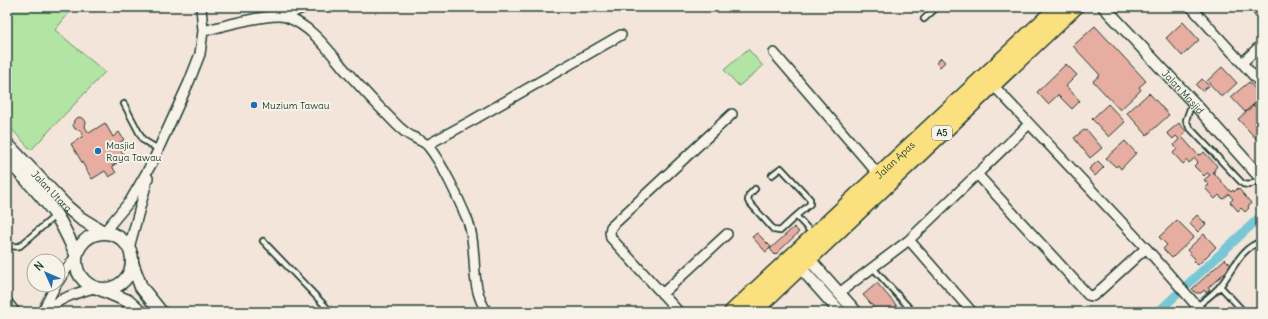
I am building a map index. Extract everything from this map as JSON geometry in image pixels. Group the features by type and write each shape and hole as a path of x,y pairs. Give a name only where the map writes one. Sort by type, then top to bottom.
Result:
{"highway":[{"name":"Jalan Apas","path":"732,312 1058,7"},
{"name":"Jalan Apas","path":"761,309 805,263 1075,7"},
{"path":"786,261 803,257 805,263"}],"main road":[{"name":"Jalan Utara","path":"7,144 66,206 80,218 103,232"},
{"name":"Jalan Utara","path":"7,159 56,215 68,237 75,256"},
{"path":"97,288 109,289 121,283 130,272 132,256 129,248 119,237 112,233 103,232 94,234 86,239 79,246 75,256 75,267 79,276 85,283 128,301 140,312"},
{"path":"132,263 141,287 161,312"}],"street":[{"path":"103,232 130,201 152,163 196,66 200,54 203,31 200,7"},
{"path":"203,31 259,18 284,16 305,7"},
{"name":"Jalan Masjid","path":"1104,7 1193,102 1261,178"},
{"path":"1191,7 1261,84"},
{"path":"284,16 300,23 317,38 379,108 398,127 427,145 452,186 468,223 474,247 475,282 479,296 487,312"},
{"path":"427,145 621,35"},
{"path":"1242,64 1261,46"},
{"path":"774,53 879,175"},
{"path":"993,84 1146,248 1200,309"},
{"path":"679,312 611,238 611,227 732,114"},
{"path":"839,293 909,240 1029,124"},
{"path":"129,248 152,163"},
{"path":"977,174 1088,295 1093,296 1097,293 1146,248"},
{"path":"662,294 727,234"},
{"path":"909,240 972,312"},
{"path":"66,270 75,256"},
{"path":"805,263 839,293 856,312"},
{"path":"805,263 840,312"},
{"path":"45,312 60,300 71,295 97,288"},
{"path":"42,312 52,293"},
{"path":"7,302 15,312"}],"lane":[{"path":"924,19 938,7"},
{"path":"1193,102 1186,120 1190,127 1243,184 1249,185 1261,178"},
{"path":"124,104 143,140 158,149"},
{"path":"755,189 749,195 748,201 774,230 780,231 810,204 810,199 781,168 772,174"},
{"path":"7,242 14,247 20,246 56,215"},
{"path":"796,216 814,236"},
{"path":"263,241 331,312"},
{"path":"1200,309 1220,286 1235,262 1254,244 1261,242"},
{"path":"873,268 913,312"},
{"path":"1220,286 1244,312"}],"green space":[{"path":"7,7 74,7 55,30 105,72 31,150 7,124"},
{"path":"748,49 763,66 739,86 724,70"}],"building":[{"path":"1261,7 1261,22 1253,14"},
{"path":"1183,22 1199,40 1182,56 1166,38"},
{"path":"1095,26 1146,81 1139,87 1141,90 1120,110 1093,81 1100,75 1073,46"},
{"path":"941,58 945,62 940,67 936,63"},
{"path":"1066,64 1077,75 1066,86 1080,101 1072,109 1058,95 1048,104 1037,92"},
{"path":"1222,67 1237,83 1222,97 1207,81"},
{"path":"1202,79 1209,86 1202,91 1196,85"},
{"path":"1249,82 1261,98 1245,112 1231,97"},
{"path":"1149,93 1169,115 1147,135 1127,113"},
{"path":"1108,104 1125,122 1109,137 1092,119"},
{"path":"1254,105 1261,113 1261,144 1238,119"},
{"name":"Masjid Raya Tawau","path":"79,117 84,119 86,122 85,127 89,133 105,123 113,137 119,132 124,140 117,144 126,158 112,166 116,173 109,177 105,171 92,179 71,144 83,136 80,130 75,129 73,125 74,120"},
{"path":"1179,123 1186,131 1182,137 1198,155 1201,155 1204,152 1217,166 1213,172 1231,192 1233,190 1234,192 1238,188 1251,203 1245,212 1241,208 1238,211 1230,202 1233,199 1229,194 1223,199 1219,195 1215,199 1205,188 1209,185 1204,180 1210,175 1207,173 1204,176 1194,166 1198,162 1195,158 1189,163 1187,160 1183,164 1173,153 1177,149 1174,145 1179,139 1176,136 1173,139 1167,133"},
{"path":"1084,130 1087,130 1102,148 1090,158 1074,138"},
{"path":"1125,141 1136,153 1121,169 1118,165 1116,167 1106,158"},
{"path":"1098,161 1104,167 1095,176 1089,169"},
{"path":"1197,215 1206,224 1198,232 1189,223"},
{"path":"1177,220 1194,237 1172,258 1163,249 1167,245 1159,237"},
{"path":"794,227 799,232 775,255 770,249"},
{"path":"757,233 771,247 766,252 752,237"},
{"path":"1204,234 1216,247 1198,265 1193,261 1195,259 1187,250"},
{"path":"1225,259 1232,266 1208,288 1210,290 1206,293 1204,290 1201,293 1196,293 1192,289"},
{"path":"877,283 902,312 878,312 863,295"}],"waterway":[{"path":"1158,312 1261,216"}],"place":[{"name":"Muzium Tawau","path":"254,105"},
{"name":"Masjid Raya Tawau","path":"98,151"}]}
